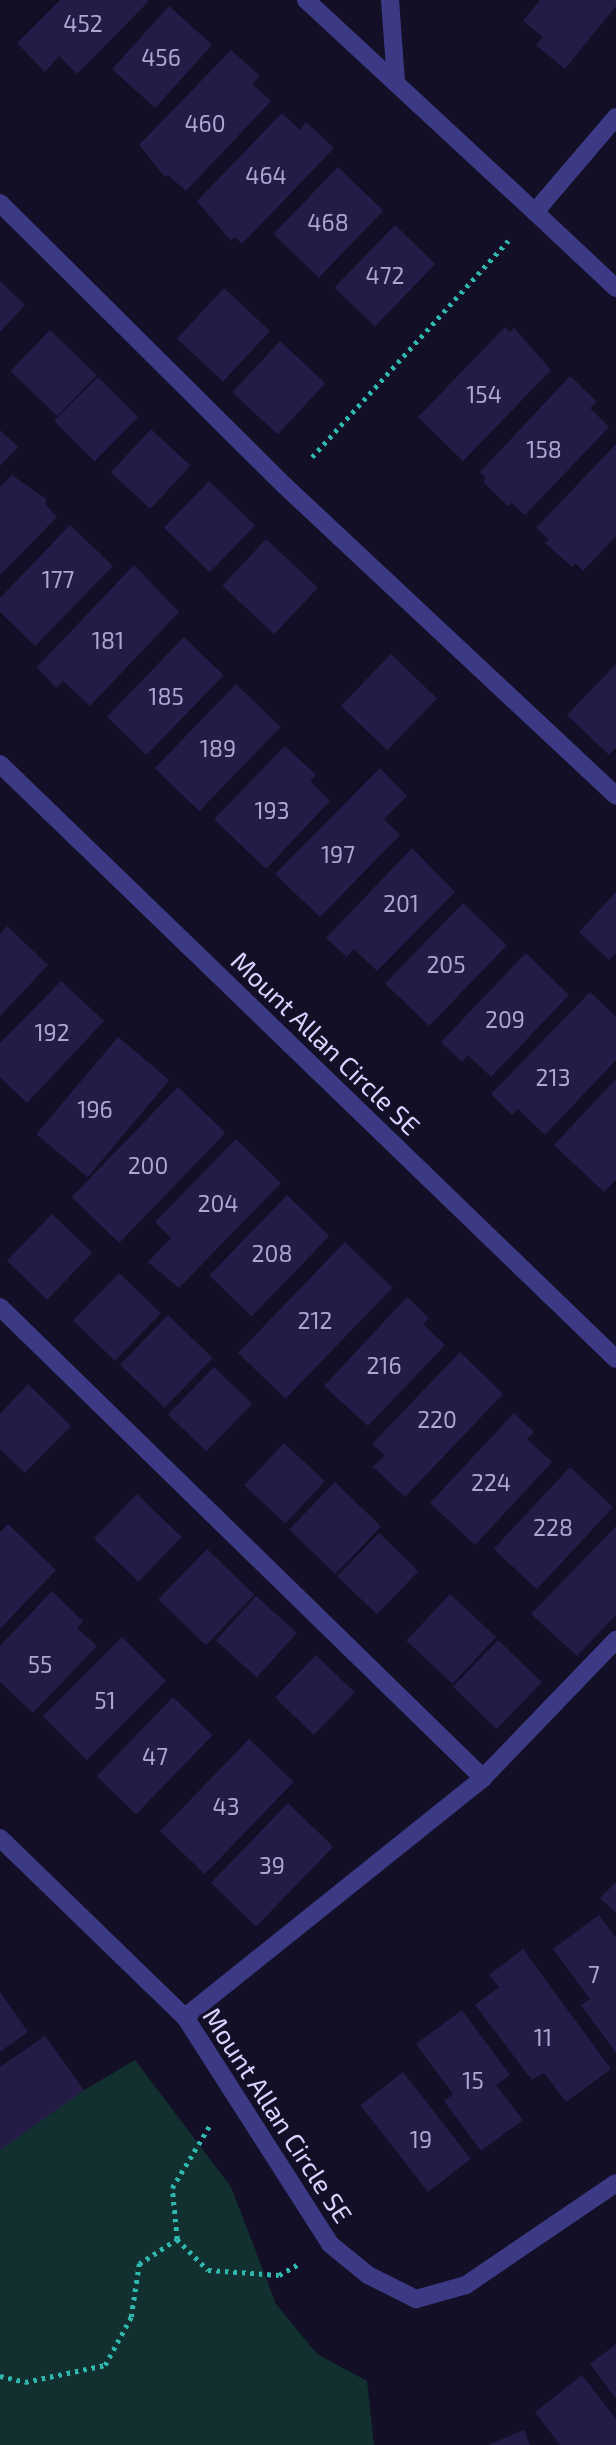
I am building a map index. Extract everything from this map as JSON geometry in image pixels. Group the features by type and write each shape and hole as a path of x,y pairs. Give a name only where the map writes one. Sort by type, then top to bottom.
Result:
{"street":[{"path":"306,0 616,288"},
{"path":"390,0 396,81"},
{"path":"535,212 616,117"},
{"path":"0,203 285,486 616,796"},
{"name":"Mount Allan Circle SE","path":"0,764 616,1359"},
{"path":"0,1307 483,1778"},
{"path":"185,2018 483,1778 616,1640"},
{"name":"Mount Allan Circle SE","path":"0,1838 185,2018 330,2244 368,2275 416,2299 466,2285 616,2183"}],"path":[{"path":"285,486 535,212"},
{"path":"238,2102 203,2131 172,2188 177,2239 208,2270 279,2275 330,2244"},
{"path":"0,2376 24,2382 105,2365 131,2317 139,2264 177,2239"}],"green space":[{"path":"135,2060 231,2187 276,2304 317,2354 367,2381 374,2445 0,2445 0,2140"}],"building":[{"path":"60,0 148,2 77,74 59,56 45,72 17,43"},
{"path":"540,0 616,0 616,6 565,69 536,45 543,37 523,21"},
{"path":"169,6 212,45 155,108 112,69"},
{"path":"231,50 260,76 252,84 271,101 186,191 168,175 165,177 139,145"},
{"path":"282,113 300,130 306,122 334,148 242,244 235,237 231,241 197,201"},
{"path":"338,167 383,211 319,278 273,234"},
{"path":"395,225 435,264 375,326 335,288"},
{"path":"0,281 25,305 0,332"},
{"path":"224,288 270,331 223,381 177,338"},
{"path":"505,327 510,332 514,328 551,370 463,461 418,417"},
{"path":"50,330 97,375 57,416 10,371"},
{"path":"280,341 325,383 278,434 232,392"},
{"path":"570,376 597,402 590,408 609,427 525,515 512,503 508,506 483,482 486,478 480,472"},
{"path":"98,377 138,417 94,461 54,421"},
{"path":"151,429 190,466 150,509 111,472"},
{"path":"0,430 18,447 0,466"},
{"path":"616,444 616,536 583,571 575,563 572,567 545,543 549,539 536,528"},
{"path":"12,475 46,499 46,505 57,517 0,575 0,487"},
{"path":"209,481 255,525 210,572 164,528"},
{"path":"70,525 113,566 35,646 0,612 0,598"},
{"path":"266,539 318,587 274,634 222,586"},
{"path":"134,565 179,612 90,706 63,681 56,688 37,667"},
{"path":"184,637 224,675 146,755 107,717"},
{"path":"391,654 437,698 387,750 341,706"},
{"path":"616,664 616,748 609,755 567,715"},
{"path":"236,684 281,727 199,811 155,768"},
{"path":"285,746 316,775 310,781 330,801 266,869 214,819"},
{"path":"380,768 407,796 384,819 400,835 320,917 275,874"},
{"path":"412,848 455,892 377,971 354,949 347,957 326,938"},
{"path":"616,892 616,953 609,960 579,932"},
{"path":"463,903 507,945 429,1026 385,984"},
{"path":"7,926 48,965 0,1016 0,934"},
{"path":"526,953 569,995 491,1077 468,1055 462,1062 441,1042"},
{"path":"61,981 104,1021 27,1103 0,1077 0,1043"},
{"path":"590,992 616,1017 616,1060 545,1135 518,1109 512,1115 491,1094"},
{"path":"118,1037 169,1080 88,1177 36,1134"},
{"path":"616,1079 616,1180 604,1192 554,1145"},
{"path":"178,1087 225,1133 119,1243 72,1197"},
{"path":"236,1139 281,1183 179,1288 148,1262 171,1238 155,1222"},
{"path":"287,1195 329,1236 252,1317 209,1276"},
{"path":"52,1214 92,1253 47,1300 7,1261"},
{"path":"345,1242 392,1288 285,1399 238,1353"},
{"path":"119,1273 161,1313 115,1361 73,1320"},
{"path":"407,1297 429,1318 423,1324 445,1345 368,1426 324,1386"},
{"path":"168,1315 213,1358 165,1408 120,1365"},
{"path":"460,1352 503,1394 405,1497 373,1467 385,1455 372,1444"},
{"path":"214,1367 252,1404 206,1451 168,1414"},
{"path":"28,1384 71,1426 25,1473 0,1449 0,1414"},
{"path":"514,1413 534,1432 527,1439 552,1462 475,1545 430,1503"},
{"path":"284,1443 325,1481 285,1524 244,1485"},
{"path":"570,1467 613,1507 537,1589 494,1549"},
{"path":"335,1482 381,1526 335,1574 289,1529"},
{"path":"137,1494 182,1537 139,1582 94,1539"},
{"path":"8,1524 56,1570 0,1629 0,1532"},
{"path":"616,1526 616,1615 577,1656 531,1614"},
{"path":"379,1533 419,1571 377,1614 337,1576"},
{"path":"207,1549 254,1595 206,1645 158,1599"},
{"path":"52,1591 83,1621 77,1628 97,1646 33,1713 0,1682 0,1646"},
{"path":"450,1594 496,1637 452,1684 406,1641"},
{"path":"256,1596 297,1633 257,1677 216,1641"},
{"path":"122,1637 166,1681 87,1760 43,1716"},
{"path":"498,1640 542,1682 497,1729 453,1687"},
{"path":"316,1655 355,1693 314,1735 275,1697"},
{"path":"173,1697 213,1735 136,1814 97,1776"},
{"path":"249,1739 294,1782 205,1874 160,1831"},
{"path":"288,1803 333,1847 256,1927 211,1883"},
{"path":"616,1882 616,1913 600,1898"},
{"path":"599,1915 616,1938 616,2053 581,2005 590,1999 553,1949"},
{"path":"523,1949 611,2069 566,2102 544,2073 532,2080 475,2005 499,1987 489,1975"},
{"path":"0,1992 28,2032 0,2052"},
{"path":"462,2010 510,2075 496,2085 523,2120 481,2151 444,2101 453,2094 416,2044"},
{"path":"45,2036 84,2090 0,2150 0,2067"},
{"path":"403,2072 471,2159 428,2192 360,2105"},
{"path":"616,2344 616,2399 590,2364"},
{"path":"582,2375 616,2419 616,2445 560,2445 535,2412"},
{"path":"524,2430 530,2445 488,2445"}]}
